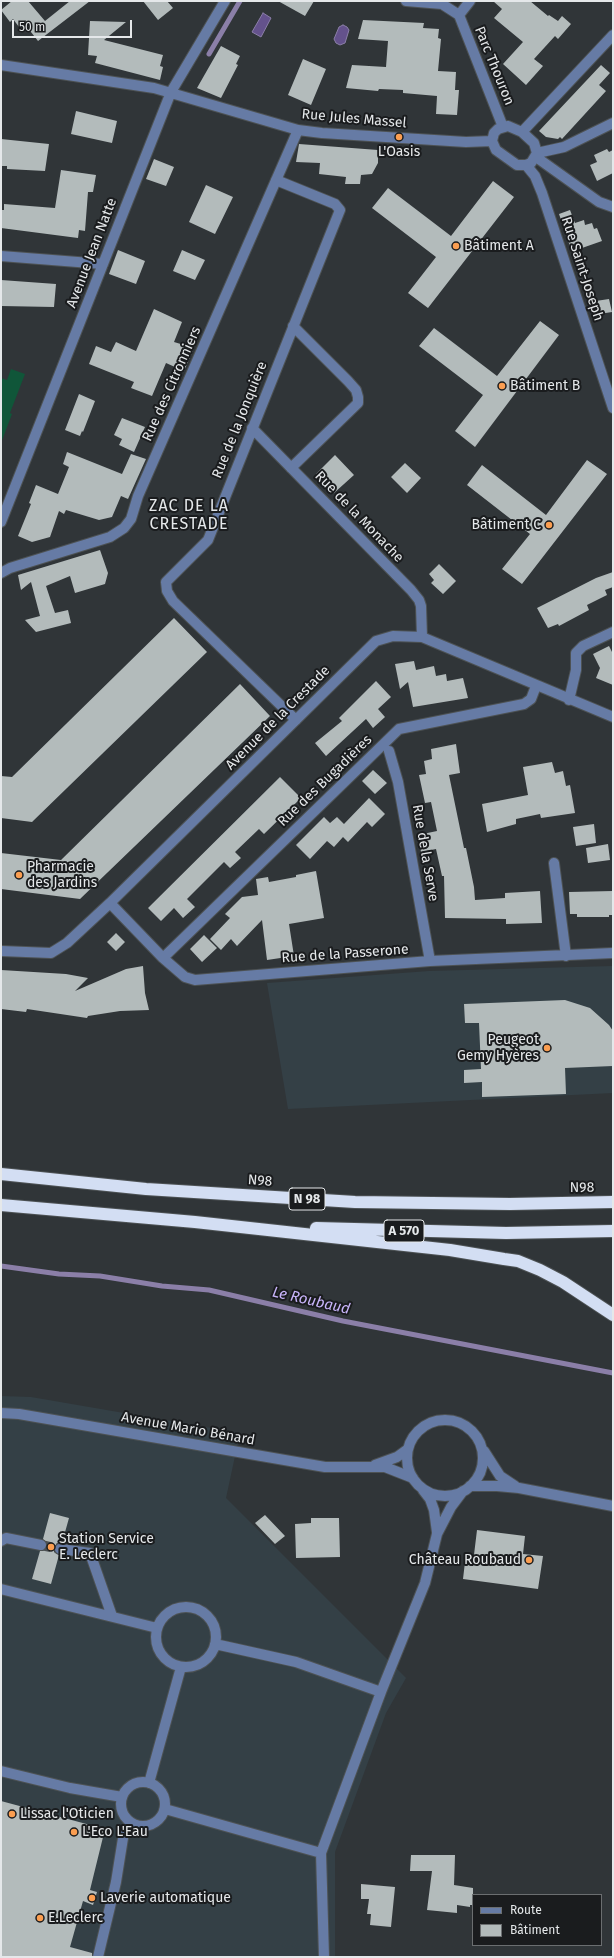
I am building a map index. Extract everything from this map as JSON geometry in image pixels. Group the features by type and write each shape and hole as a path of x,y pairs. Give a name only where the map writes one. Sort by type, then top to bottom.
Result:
{"highway":[{"name":"N98","path":"1,1174 146,1189 355,1202 510,1204 613,1202"},
{"path":"1,1205 195,1222 450,1250 518,1261 564,1282 613,1315"},
{"name":"N 98","path":"195,1222 356,1230 506,1233 613,1231"}],"street":[{"name":"Avenue Jean Natte","path":"1,522 170,92 225,1"},
{"name":"Parc Thouron","path":"406,1 442,4 459,15 503,127"},
{"name":"Parc Thouron","path":"459,15 470,1"},
{"path":"522,132 613,35"},
{"name":"Rue Jules Massel","path":"1,65 170,92 298,130 322,133 466,142 492,141"},
{"path":"536,155 564,146 613,123"},
{"path":"503,127 513,127 522,132 534,143 536,155 534,161 526,165 516,165 496,150 492,141 494,133 503,127"},
{"name":"Rue des Citronniers","path":"1,573 10,568 110,537 124,528 131,519 138,496 298,130"},
{"path":"536,155 599,202 613,207"},
{"name":"Rue Saint-Joseph","path":"526,165 535,176 542,193 613,408"},
{"name":"Rue de la Jonquière","path":"276,180 336,204 340,210 208,540 167,578 166,582 167,591 173,601 296,720"},
{"path":"1,256 103,264"},
{"path":"291,468 358,403 356,390 293,326"},
{"name":"Rue de la Monache","path":"252,428 412,590 421,606 422,637"},
{"path":"569,700 576,670 576,653 583,646 613,632"},
{"name":"Avenue de la Crestade","path":"1,951 51,953 67,943 110,903 376,641 393,636 422,637 569,700 613,717"},
{"name":"Rue des Bugadières","path":"164,958 399,729 524,704 531,699 536,686"},
{"name":"Rue de la Serve","path":"389,751 398,782 430,961"},
{"path":"554,863 566,956"},
{"name":"Rue de la Passerone","path":"110,903 185,978 195,980 430,961 566,956 613,952"},
{"name":"Avenue Mario Bénard","path":"1,1413 27,1415 326,1467 385,1467 413,1478"},
{"path":"437,1534 434,1510 430,1500 413,1478 409,1469 408,1449 412,1439 420,1430 429,1424 445,1420 462,1424 471,1430 500,1476 519,1488"},
{"name":"Avenue Mario Bénard","path":"372,1466 397,1457 408,1449"},
{"path":"324,1957 321,1853 381,1692 425,1583 437,1534 451,1507 477,1479 482,1469 482,1449"},
{"path":"422,1488 431,1493 442,1496 453,1495 467,1489 497,1486 519,1488 613,1506"},
{"path":"1,1541 6,1538 41,1545"},
{"path":"60,1549 90,1553 112,1616"},
{"path":"1,1589 157,1628"},
{"path":"179,1608 198,1610 207,1616 212,1624 215,1634 215,1644 211,1653 205,1660 196,1665 180,1667 169,1662 162,1655 156,1642 157,1628 162,1619 169,1612 179,1608"},
{"path":"215,1644 296,1662 381,1692"},
{"path":"149,1783 180,1667"},
{"path":"1,1771 70,1788 122,1797"},
{"path":"149,1783 161,1790 165,1799 165,1808 161,1818 154,1824 144,1826 133,1824 123,1813 121,1807 122,1797 127,1789 135,1784 149,1783"},
{"path":"165,1808 321,1853"},
{"path":"98,1957 116,1882 124,1832 133,1824"}],"shaded area":[{"path":"263,13 271,18 261,37 252,32"},
{"path":"343,25 349,30 345,43 340,45 336,43 334,39 339,27"},
{"path":"613,966 613,1093 288,1109 267,983 429,971"},
{"path":"1,1396 31,1397 240,1433 226,1498 406,1678 386,1713 335,1852 335,1957 1,1957"}],"green space":[{"path":"11,369 25,374 10,413 12,414 1,443 1,378 7,380"}],"building":[{"path":"12,1 28,1 45,21 70,1 90,1 38,41 24,23 19,27 13,19 10,22 1,10"},
{"path":"143,1 167,1 173,8 158,20"},
{"path":"278,1 314,1 305,16"},
{"path":"493,1 530,1 548,16 549,15 558,21 562,16 571,24 558,39 555,36 534,59 543,66 526,85 503,64 523,42 494,18 502,9"},
{"path":"363,20 424,23 423,28 439,29 438,38 441,39 438,71 456,72 455,90 459,90 457,115 436,114 437,96 403,93 403,90 379,89 378,91 346,88 352,65 386,67 388,41 358,39"},
{"path":"90,21 126,22 104,40 163,55 160,66 163,67 160,80 95,63 97,56 88,55"},
{"path":"221,46 240,56 236,64 238,65 221,98 197,88"},
{"path":"303,59 326,69 311,105 288,95"},
{"path":"601,65 610,73 599,85 606,91 562,139 560,137 558,139 546,137 539,131"},
{"path":"76,111 117,121 112,143 71,134"},
{"path":"1,139 49,144 45,171 7,169 7,166 1,166"},
{"path":"299,144 378,150 378,163 372,174 361,175 360,184 345,184 346,177 319,174 320,163 296,162"},
{"path":"607,149 609,152 613,150 613,173 597,181 590,165 597,162 594,155"},
{"path":"154,159 174,167 166,186 146,179"},
{"path":"61,170 96,175 93,192 88,192 85,231 79,230 78,238 1,228 1,210 4,210 4,204 55,208"},
{"name":"Bâtiment A","path":"493,181 514,197 428,308 408,293 436,257 372,208 388,188 451,236"},
{"path":"206,185 233,197 215,234 189,222"},
{"path":"570,210 575,223 584,220 585,225 592,223 594,229 597,228 602,241 582,248 581,246 571,249 559,214"},
{"path":"118,250 145,261 136,284 109,274"},
{"path":"182,250 205,260 195,280 173,271"},
{"path":"1,280 56,284 54,307 1,306"},
{"path":"609,299 612,312 593,315 589,302"},
{"path":"154,309 182,322 174,342 194,348 184,371 166,363 152,396 131,388 134,382 89,364 96,346 111,352 116,342 136,351"},
{"name":"Bâtiment B","path":"540,321 559,335 475,447 455,431 483,395 419,346 434,328 497,376"},
{"path":"79,394 95,401 80,436 65,430"},
{"path":"122,418 145,427 134,452 119,445 122,439 114,435"},
{"path":"67,452 122,474 131,454 146,459 128,499 121,496 112,517 99,520 66,510 64,514 59,511 50,537 32,542 18,536 31,504 29,503 36,485 58,494 69,467 63,464"},
{"path":"335,455 354,475 334,493 316,474"},
{"name":"Bâtiment C","path":"587,460 607,474 522,584 502,569 530,534 467,485 482,465 546,515"},
{"path":"405,463 421,478 407,493 391,477"},
{"path":"100,550 108,573 105,584 75,593 70,576 46,586 55,613 68,610 71,623 36,632 25,620 40,616 31,582 21,590 18,575"},
{"path":"439,564 456,581 443,594 431,583 434,580 429,574"},
{"path":"613,572 613,587 605,590 607,595 587,605 589,610 559,626 558,624 548,628 537,608 596,578"},
{"path":"174,618 207,652 32,822 1,818 1,776 12,777"},
{"path":"609,646 613,654 613,685 596,678 600,668 593,654"},
{"path":"414,661 416,670 434,666 436,676 446,674 447,681 463,678 468,698 413,707 408,682 400,689 395,664"},
{"path":"376,681 391,697 378,709 385,717 373,728 366,719 326,756 315,743 342,721 339,718"},
{"path":"240,684 270,716 80,899 1,889 1,853 61,860"},
{"path":"456,744 460,773 449,775 464,848 466,848 474,887 475,900 505,898 505,893 540,891 542,923 506,924 506,919 445,918 444,876 442,876 436,849 421,852 418,835 437,831 431,802 425,803 419,775 426,774 424,761 432,759 431,749"},
{"path":"552,762 555,773 563,771 566,786 570,785 575,813 541,818 540,814 516,819 516,824 487,832 482,804 528,795 523,767"},
{"path":"373,770 387,783 375,794 362,781"},
{"path":"280,777 301,798 264,834 259,829 235,852 241,858 230,868 224,862 187,899 195,907 183,918 174,908 161,921 148,908"},
{"path":"369,798 385,814 372,827 367,822 348,842 343,837 334,847 327,841 310,859 296,845 324,817 330,823 337,817 344,824"},
{"path":"594,824 596,843 576,846 573,827"},
{"path":"608,844 610,860 588,863 586,848"},
{"path":"316,871 324,918 289,924 294,956 267,960 262,920 237,946 231,939 221,950 210,939 230,918 225,914 242,897 258,895 256,879 268,877 269,882 296,877 296,875"},
{"path":"613,891 613,915 609,915 609,917 577,917 577,914 570,914 569,892"},
{"path":"116,933 125,942 116,951 107,942"},
{"path":"204,935 217,948 202,962 190,949"},
{"path":"143,966 145,993 149,1010 120,1011 88,1016 87,1018 27,1009 26,1012 1,1009 1,970 66,974 88,978 75,991 126,969"},
{"name":"Peugeot Gemy Hyères","path":"565,1000 590,1008 609,1025 613,1031 613,1066 565,1068 566,1094 482,1097 482,1082 464,1083 464,1070 481,1069 479,1023 465,1023 464,1004"},
{"path":"50,1513 69,1518 62,1543 57,1543 54,1548 54,1552 59,1555 51,1584 32,1579 40,1551 43,1551 47,1547 47,1543 43,1539"},
{"path":"265,1515 285,1536 275,1544 255,1523"},
{"path":"311,1518 339,1518 340,1557 296,1558 295,1524 311,1523"},
{"name":"Château Roubaud","path":"477,1530 525,1536 523,1554 543,1556 538,1589 463,1579 465,1562 473,1563"},
{"name":"E.Leclerc","path":"1,1801 105,1829 90,1890 97,1892 93,1905 83,1901 70,1947 92,1953 92,1957 1,1957"},
{"path":"411,1855 455,1855 454,1885 473,1888 472,1905 470,1905 470,1907 457,1905 457,1913 427,1910 432,1871 410,1871"},
{"path":"361,1884 395,1887 391,1927 370,1925 371,1914 367,1914 369,1899 361,1899"}],"waterway":[{"path":"209,54 240,1"},
{"name":"Le Roubaud","path":"1,1266 59,1274 100,1276 162,1286 209,1290 343,1321 613,1373"}],"tunnel":[{"path":"41,1545 60,1549"}],"place":[{"name":"L'Oasis","path":"399,137"},
{"name":"Bâtiment A","path":"456,246"},
{"name":"Bâtiment B","path":"502,386"},
{"name":"Bâtiment C","path":"549,525"},
{"name":"Pharmacie des Jardins","path":"19,875"},
{"name":"Peugeot Gemy Hyères","path":"547,1048"},
{"name":"Station Service E. Leclerc","path":"51,1547"},
{"name":"Château Roubaud","path":"529,1560"},
{"name":"Lissac l'Oticien","path":"12,1814"},
{"name":"L'Eco L'Eau","path":"74,1832"},
{"name":"Laverie automatique","path":"92,1898"},
{"name":"E.Leclerc","path":"40,1918"}],"district":[{"name":"ZAC DE LA CRESTADE","path":"189,516"}]}
